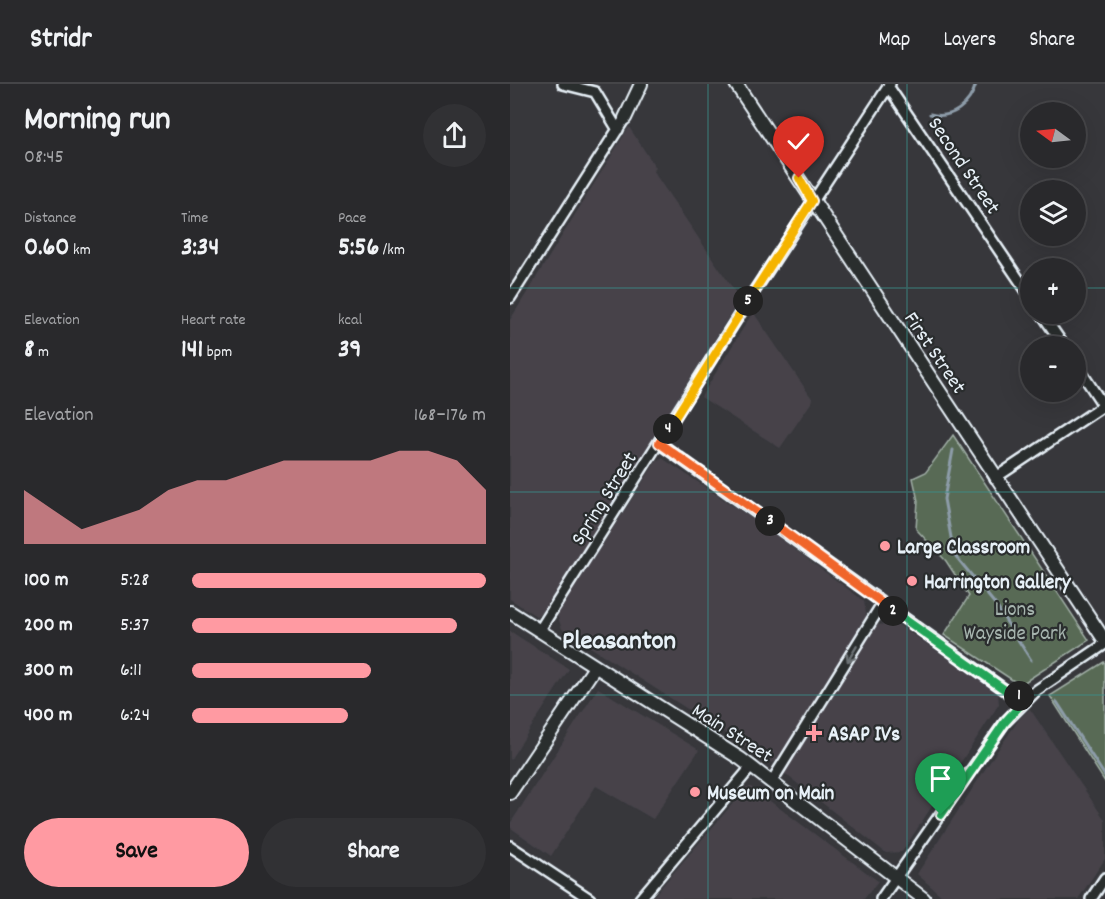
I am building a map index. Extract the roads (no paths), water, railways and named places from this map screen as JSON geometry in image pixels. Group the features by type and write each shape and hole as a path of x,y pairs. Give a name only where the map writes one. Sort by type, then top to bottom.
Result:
{"street":[{"path":"563,84 595,92 622,124"},
{"path":"510,297 622,124 641,84"},
{"name":"First Street","path":"736,84 1105,643"},
{"name":"Spring Street","path":"539,631 812,201 889,85"},
{"name":"Second Street","path":"889,85 1020,281"},
{"path":"995,478 1104,407 1086,379"},
{"path":"659,443 1008,692 1026,699"},
{"path":"772,782 882,604"},
{"name":"Main Street","path":"510,612 752,766 924,899"},
{"path":"881,899 1005,722 1026,699 1105,643"},
{"path":"510,793 595,667"},
{"path":"640,899 752,766"},
{"path":"510,846 590,899"},
{"path":"1091,899 1105,878"}],"waterway":[{"path":"930,114 953,113 965,104 976,84"},
{"path":"953,450 944,499 954,554 995,604 1031,660"},
{"path":"1057,702 1105,776"}],"place":[{"name":"Large Classroom","path":"885,546"},
{"name":"Harrington Gallery","path":"912,581"},
{"name":"ASAP IVs","path":"814,733"},
{"name":"Museum on Main","path":"695,792"}],"district":[{"name":"Pleasanton","path":"619,639"}],"park label":[{"name":"Lions Wayside Park","path":"1015,620"}]}
